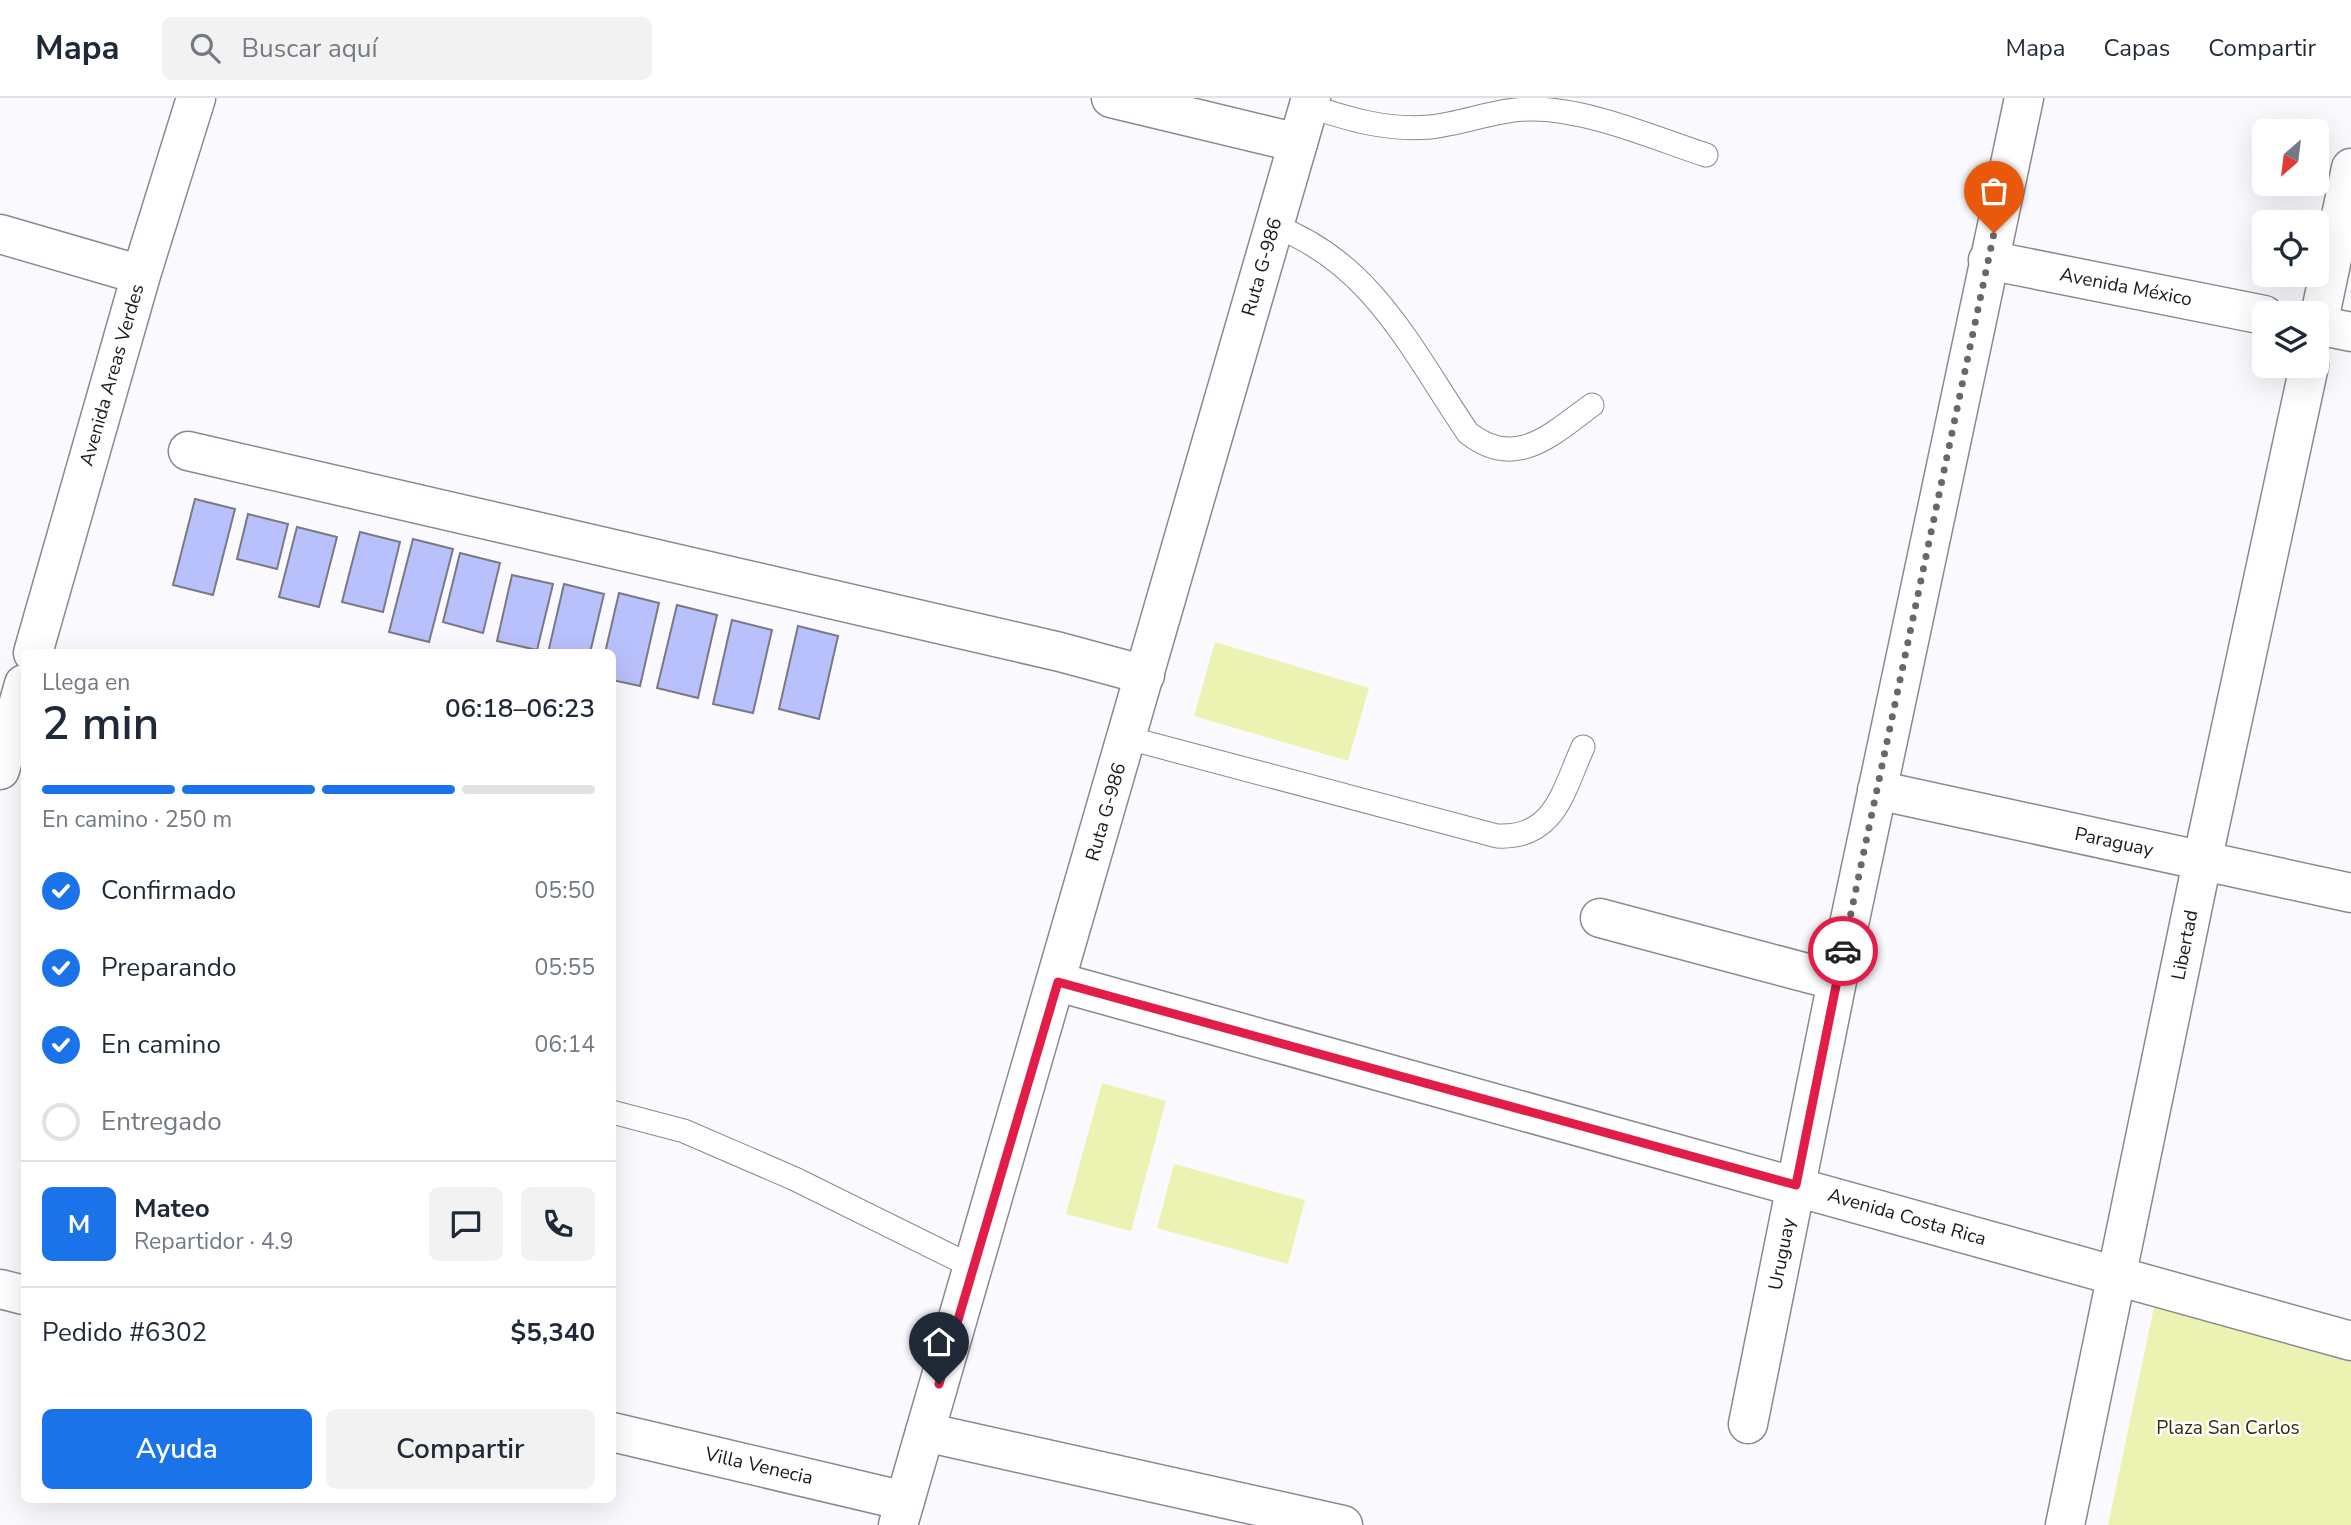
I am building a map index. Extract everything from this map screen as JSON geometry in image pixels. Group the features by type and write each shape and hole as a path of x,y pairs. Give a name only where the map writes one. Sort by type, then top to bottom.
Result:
{"street":[{"name":"Avenida Areas Verdes","path":"34,649 141,275 196,98"},
{"path":"1111,98 1298,144"},
{"name":"Uruguay","path":"1748,1424 1837,981 2024,98"},
{"name":"Ruta G-986","path":"902,1513 1058,982 1310,102"},
{"path":"2323,301 2351,168"},
{"path":"0,234 141,275"},
{"name":"Avenida México","path":"1988,260 2252,313"},
{"path":"2329,329 2351,332"},
{"name":"Libertad","path":"2065,1525 2119,1277 2202,862 2306,378"},
{"path":"188,451 1060,652 1145,675"},
{"path":"0,770 21,695"},
{"name":"Paraguay","path":"1877,790 2351,893"},
{"path":"1600,918 1837,981"},
{"name":"Avenida Costa Rica","path":"1058,982 2351,1341"},
{"path":"0,1289 21,1294"},
{"path":"925,1432 1343,1525"},
{"name":"Villa Venecia","path":"616,1433 902,1513"}],"lane":[{"path":"1310,102 1350,120 1411,127 1430,127 1514,110 1552,110 1706,155"},
{"path":"1274,226 1321,247 1369,288 1468,433 1479,441 1506,450 1531,447 1592,405"},
{"path":"1128,738 1497,836 1511,837 1525,834 1546,821 1583,747"},
{"path":"616,1113 684,1131 733,1152 795,1179 973,1267"}],"green space":[{"path":"1215,642 1369,688 1348,761 1194,716"},
{"path":"1102,1083 1166,1101 1131,1231 1066,1214"},
{"path":"1174,1164 1305,1200 1288,1264 1157,1228"},
{"name":"Plaza San Carlos","path":"2154,1307 2351,1359 2351,1525 2108,1525"}],"building":[{"path":"195,499 235,509 213,595 173,585"},
{"path":"248,514 288,524 277,569 237,559"},
{"path":"297,527 337,537 319,607 279,597"},
{"path":"360,532 400,542 383,612 342,602"},
{"path":"413,539 453,549 429,642 389,632"},
{"path":"460,553 500,563 483,633 443,622"},
{"path":"512,575 553,584 537,649 497,641"},
{"path":"564,584 604,594 591,649 549,649"},
{"path":"619,593 659,603 640,686 616,681 616,649 606,649"},
{"path":"677,605 717,615 698,698 657,688"},
{"path":"732,620 772,630 753,713 713,704"},
{"path":"798,626 838,636 819,719 779,709"}],"way so far":[{"path":"1843,951 1994,233"}],"route":[{"path":"939,1384 1058,982 1796,1185 1843,951"}]}
